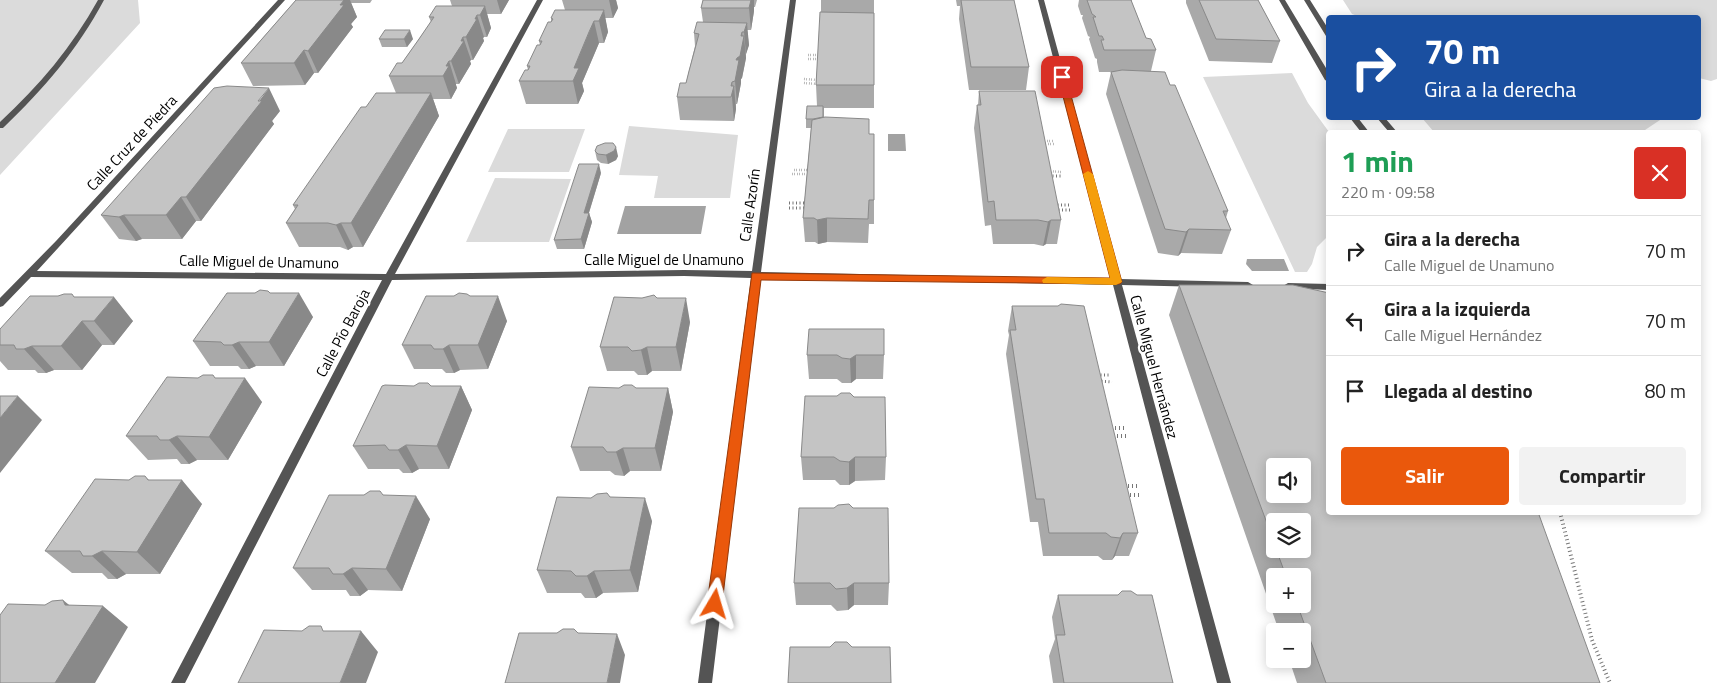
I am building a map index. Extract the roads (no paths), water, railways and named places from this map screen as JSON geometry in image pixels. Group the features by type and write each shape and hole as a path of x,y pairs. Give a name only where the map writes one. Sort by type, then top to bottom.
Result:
{"street":[{"path":"0,126 36,92 56,69 86,28 101,0"},
{"name":"Calle Cruz de Piedra","path":"0,304 282,0"},
{"name":"Calle Pío Baroja","path":"178,683 390,277 540,0"},
{"name":"Calle Azorín","path":"705,683 793,0"},
{"name":"Calle Miguel Hernández","path":"1041,0 1224,683"},
{"path":"1282,0 1326,75"},
{"path":"1307,0 1326,31"},
{"path":"1356,120 1363,130"},
{"path":"1383,120 1391,130"},
{"name":"Calle Miguel de Unamuno","path":"29,274 334,278 684,273 1260,286"},
{"path":"1278,286 1326,287"}]}
